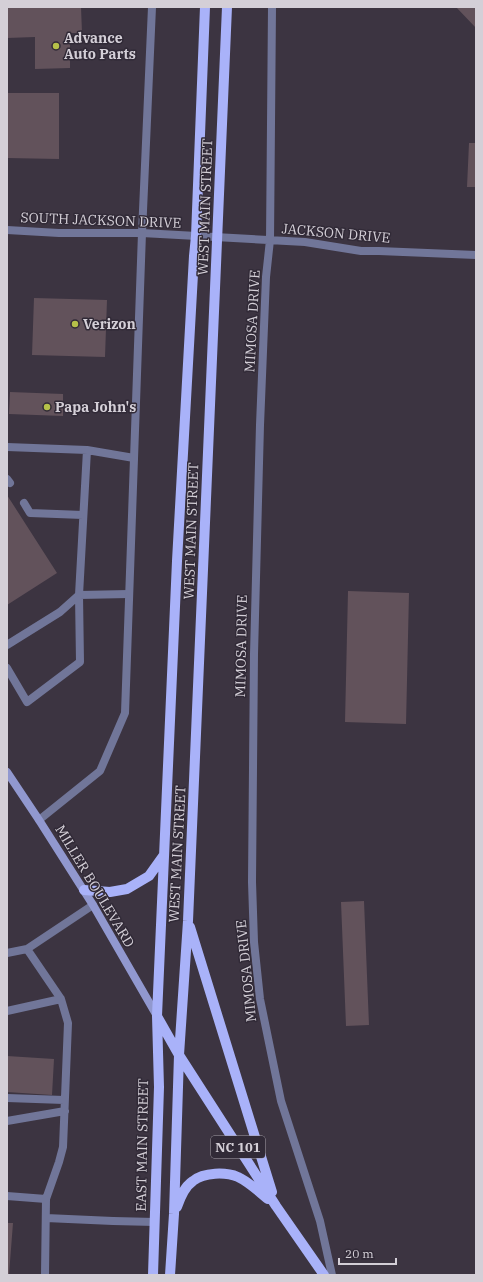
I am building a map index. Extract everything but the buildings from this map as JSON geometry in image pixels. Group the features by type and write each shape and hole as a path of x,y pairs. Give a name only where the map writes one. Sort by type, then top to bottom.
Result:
{"main road":[{"name":"WEST MAIN STREET","path":"157,1016 178,553 193,264 196,236 206,7"},
{"name":"WEST MAIN STREET","path":"179,1055 188,921 227,7"},
{"path":"84,890 110,892 127,889 149,876 164,855"},
{"path":"188,921 276,1206"},
{"name":"NC 101","path":"157,1016 179,1055 276,1206 324,1275"},
{"name":"EAST MAIN STREET","path":"153,1275 158,1088 157,1016"},
{"path":"170,1275 174,1214 179,1055"},
{"path":"174,1214 182,1193 193,1180 213,1173 239,1177 254,1187 276,1206"}],"street":[{"path":"39,820 100,771 125,713 142,233 152,7"},
{"name":"MIMOSA DRIVE","path":"272,7 270,240 266,285 259,465 254,654 252,882 254,942 260,999 270,1050 282,1100 320,1221 332,1275"},
{"name":"SOUTH JACKSON DRIVE","path":"7,230 59,233 142,233 218,237"},
{"name":"JACKSON DRIVE","path":"218,237 305,242 362,251 476,255"},
{"path":"7,447 87,450 134,458"},
{"path":"7,668 28,702 80,662 79,595 87,450"},
{"path":"24,503 30,513 83,515"},
{"path":"7,645 60,612 79,595 129,594"},
{"name":"MILLER BOULEVARD","path":"7,772 93,904 157,1016"},
{"path":"7,953 27,949 93,904"},
{"path":"27,949 61,999 68,1023 63,1147 46,1199 44,1275"},
{"path":"7,1011 61,999"},
{"path":"7,1098 64,1100"},
{"path":"7,1121 65,1111"},
{"path":"7,1196 46,1199"},
{"path":"46,1218 113,1222 154,1222"}],"place":[{"name":"Advance Auto Parts","path":"56,46"},
{"name":"Verizon","path":"75,324"},
{"name":"Papa John's","path":"47,407"}]}
